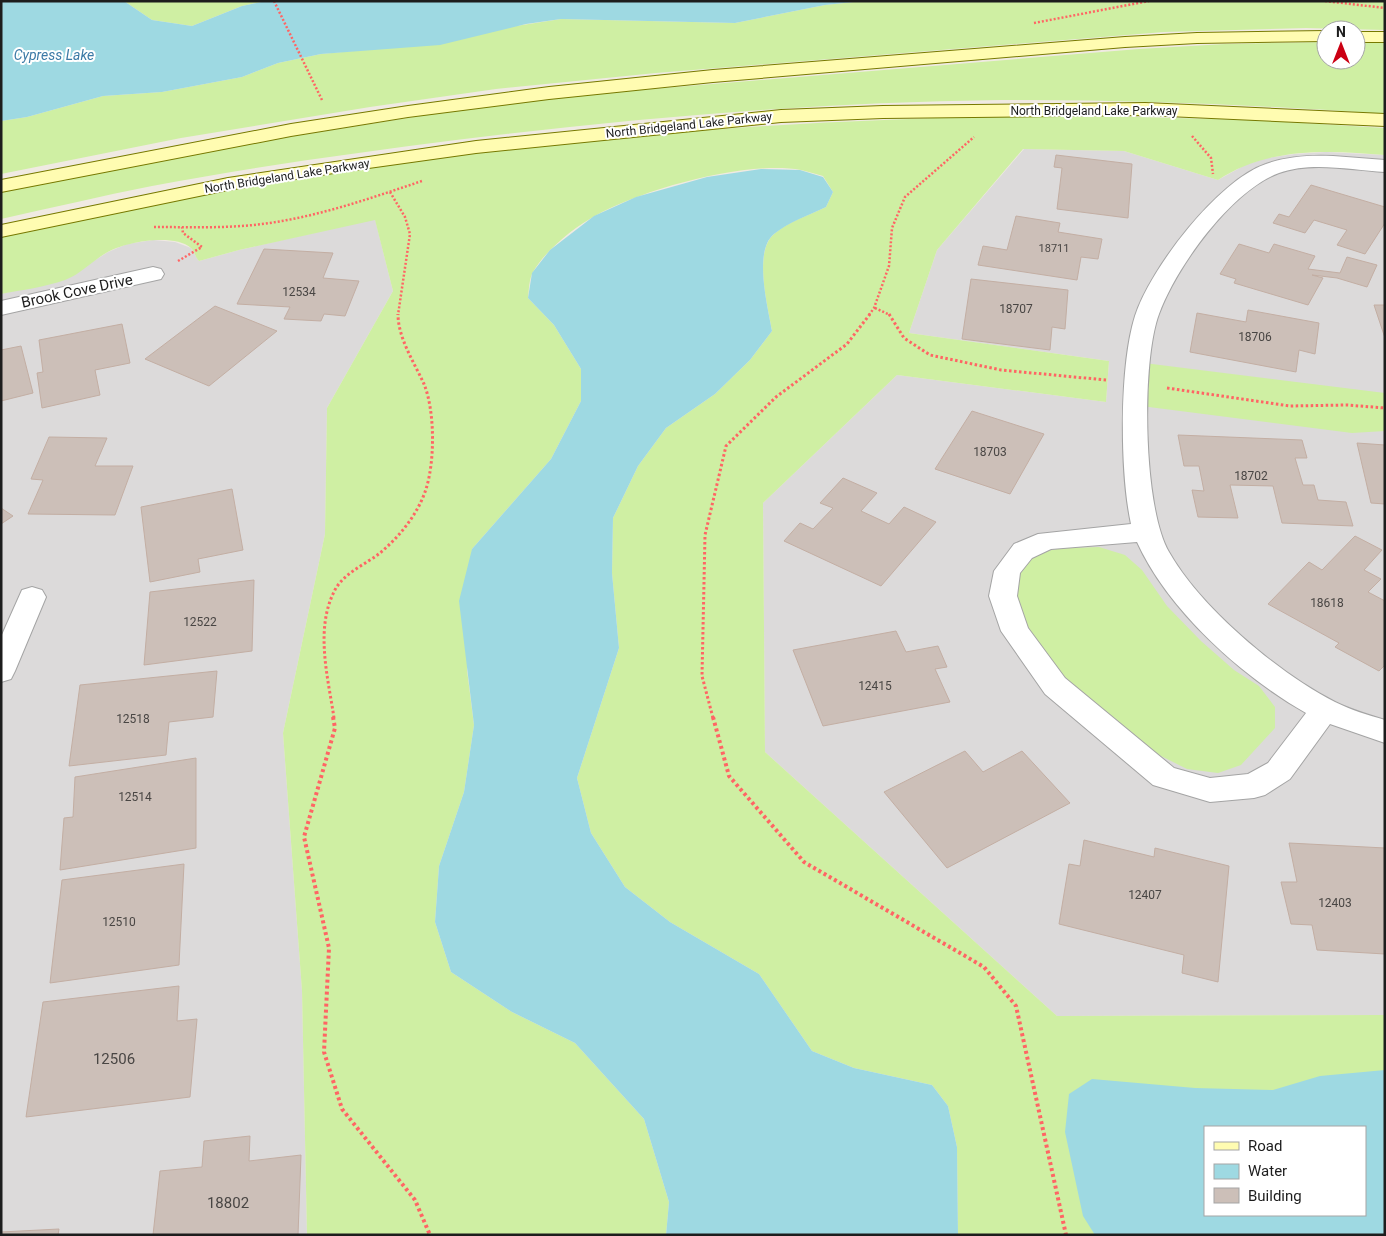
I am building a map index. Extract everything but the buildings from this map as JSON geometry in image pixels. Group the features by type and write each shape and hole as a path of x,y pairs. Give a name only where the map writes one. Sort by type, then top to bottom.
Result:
{"main road":[{"path":"1,186 220,142 336,122 468,103 603,88 1126,42 1197,38 1316,36"},
{"path":"1366,37 1385,37"},
{"name":"North Bridgeland Lake Parkway","path":"1,231 228,184 340,166 476,147 781,116 883,112 1146,109 1385,120"}],"street":[{"path":"1385,166 1326,162 1283,165 1256,175 1237,190 1195,233 1169,269 1147,314 1138,365 1135,428 1140,496 1146,532 1170,577 1209,620 1262,669 1324,710 1385,732"},
{"name":"Brook Cove Drive","path":"1,308 153,274"},
{"path":"1146,532 1047,540 1024,551 1007,571 1003,596 1015,631 1055,686 1164,777 1210,790 1254,786 1279,770 1324,710"},
{"path":"1,671 32,598"}],"path":[{"path":"274,1 318,88"},
{"path":"1325,1 1385,8"},
{"path":"982,133 974,136 905,197 892,228 889,266 874,308 846,344 776,397 726,446 705,535 702,676 729,776 804,862 984,967 1016,1006 1066,1235"},
{"path":"969,134 974,136"},
{"path":"1191,135 1204,148 1213,163 1211,177"},
{"path":"150,226 253,225 280,221 349,206 424,181"},
{"path":"390,192 406,217 410,234 398,316 402,337 425,387 432,417 431,456 426,489 405,529 380,553 351,573 337,586 330,603 325,623 324,651 335,728 304,837 329,948 324,1052 342,1109 415,1200 430,1235"},
{"path":"153,274 202,248 183,233 182,227"}],"shaded area":[{"path":"1024,149 1124,151 1218,180 1245,165 1267,158 1326,152 1385,155 1385,1015 1057,1016 765,752 763,503 897,375 1106,402 1109,361 909,333 937,250"},
{"path":"375,219 393,291 327,408 325,534 283,733 302,991 307,1235 1,1235 1,294 65,279 108,252 127,244 153,240 175,242 191,248 199,261"}],"green space":[{"path":"124,1 266,1 242,6 192,26 152,20"},
{"path":"863,1 1385,1 1385,30 1366,30 1366,20 1316,20 1316,28 1164,32 656,73 496,89 370,107 181,138 1,174 1,121 27,117 103,96 162,92 242,77 278,63 321,54 364,50 561,19 735,23 825,5"},
{"path":"1316,42 1316,70 1366,70 1366,43 1385,43 1385,114 1192,103 1096,100 932,101 728,112 524,132 303,161 152,186 1,219 1,192 189,153 457,110 578,95 1139,49 1225,44"},
{"path":"1056,115 1254,120 1385,128 1385,155 1320,152 1277,156 1237,169 1218,180 1124,151 1023,149 937,250 909,333 1109,361 1106,402 897,375 763,503 765,752 1057,1016 1385,1015 1385,1235 958,1235 957,1147 948,1106 932,1085 854,1068 812,1051 759,974 670,922 625,887 591,833 577,778 619,648 612,573 613,518 638,466 666,428 715,394 750,360 772,331 765,295 763,266 764,253 768,242 774,234 786,226 826,207 833,192 823,176 801,170 779,168 725,173 696,179 640,196 595,216 560,241 544,256 533,272 528,298 554,325 581,369 581,401 551,459 472,549 467,670 474,725 464,792 439,866 435,922 451,972 512,1012 575,1043 644,1119 669,1202 666,1235 307,1235 302,991 283,733 325,534 327,408 393,291 375,220 239,250 199,261 191,248 183,243 161,240 124,245 106,253 65,280 1,294 1,235 237,187 440,156 645,135 850,121"},
{"path":"1144,363 1385,393 1385,431 1352,433 1141,406"},
{"path":"1099,547 1125,555 1142,570 1167,606 1201,641 1234,670 1259,686 1275,707 1275,728 1241,765 1218,773 1187,769 1159,755 1067,679 1043,653 1027,625 1012,587 1019,573 1027,562 1047,551"}],"water":[{"name":"Cypress Lake","path":"1,1 124,1 152,20 192,26 242,6 266,1 863,1 825,5 735,23 561,19 526,24 440,45 321,54 278,63 242,77 162,92 103,96 27,117 1,121"},
{"path":"761,169 800,170 823,177 833,192 826,207 786,226 774,234 768,242 764,253 763,266 765,294 772,331 750,360 715,394 666,428 638,466 613,518 612,573 619,648 577,778 591,833 625,887 670,922 759,974 812,1051 854,1068 932,1085 948,1106 957,1147 958,1235 666,1235 669,1202 644,1119 575,1043 512,1012 451,972 435,922 439,866 464,792 474,725 459,601 472,549 551,459 581,401 581,369 554,325 528,298 532,273 550,250 594,216 636,197 707,177"},
{"path":"1385,1070 1385,1235 1095,1235 1083,1216 1065,1132 1069,1094 1092,1079 1195,1088 1273,1090 1320,1076"}]}
